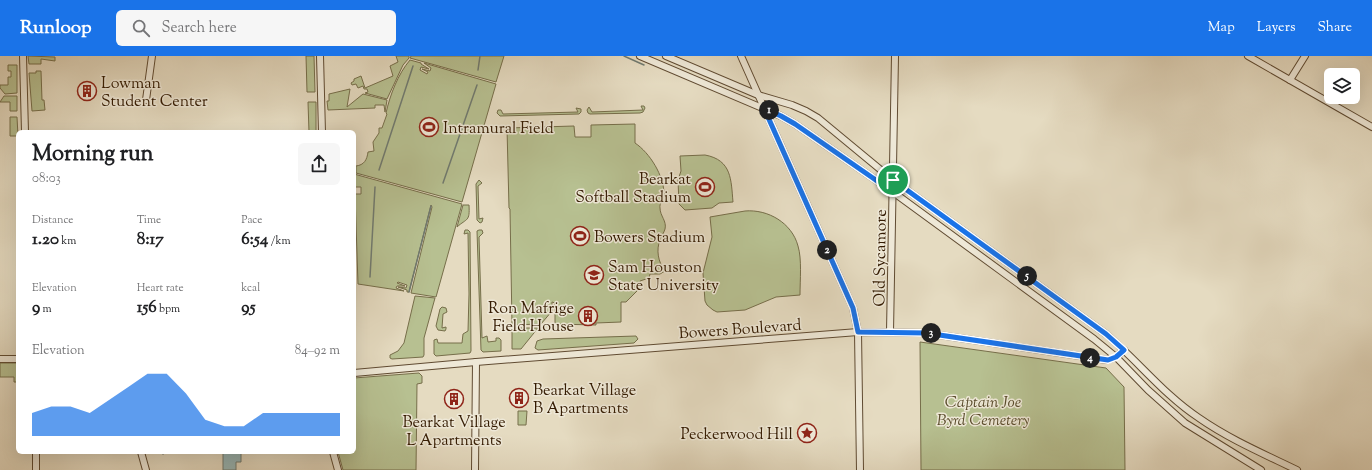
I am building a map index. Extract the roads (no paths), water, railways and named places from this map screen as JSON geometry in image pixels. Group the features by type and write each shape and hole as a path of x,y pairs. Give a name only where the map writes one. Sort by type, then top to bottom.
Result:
{"street":[{"path":"23,56 25,130"},
{"path":"146,100 152,56"},
{"path":"320,56 322,130"},
{"path":"640,56 764,108 795,124 893,192 1074,323 1116,357 1167,409 1185,424 1261,470"},
{"path":"666,56 758,95 792,105 818,118 893,180 1106,334 1169,395 1199,419 1297,470"},
{"path":"741,56 853,308 858,332 860,470"},
{"name":"Old Sycamore","path":"890,332 895,56"},
{"path":"1248,56 1372,127"},
{"path":"1290,80 1305,56"},
{"name":"Bowers Boulevard","path":"356,372 858,332 910,332 942,335 1108,360 1116,357"},
{"path":"1116,357 1124,350"},
{"path":"0,359 16,359"},
{"path":"475,470 476,362"},
{"path":"1221,446 1228,435"},
{"path":"36,454 36,470"},
{"path":"142,454 146,470"},
{"path":"334,454 338,470"}],"water":[{"path":"223,454 241,454 241,462 236,462 236,470 223,470"}],"waterway":[{"path":"478,70 480,56"},
{"path":"624,56 644,65"},
{"path":"379,170 413,66"},
{"path":"443,183 477,85"},
{"path":"370,277 375,187"},
{"path":"409,292 431,206"}],"place":[{"name":"Lowman Student Center","path":"87,91"},
{"name":"Intramural Field","path":"429,127"},
{"name":"Bearkat Softball Stadium","path":"705,187"},
{"name":"Bowers Stadium","path":"580,236"},
{"name":"Sam Houston State University","path":"594,275"},
{"name":"Ron Mafrige Field House","path":"588,316"},
{"name":"Bearkat Village B Apartments","path":"519,398"},
{"name":"Bearkat Village L Apartments","path":"454,399"},
{"name":"Peckerwood Hill","path":"807,433"}],"park label":[{"name":"Captain Joe Byrd Cemetery","path":"983,410"}]}
